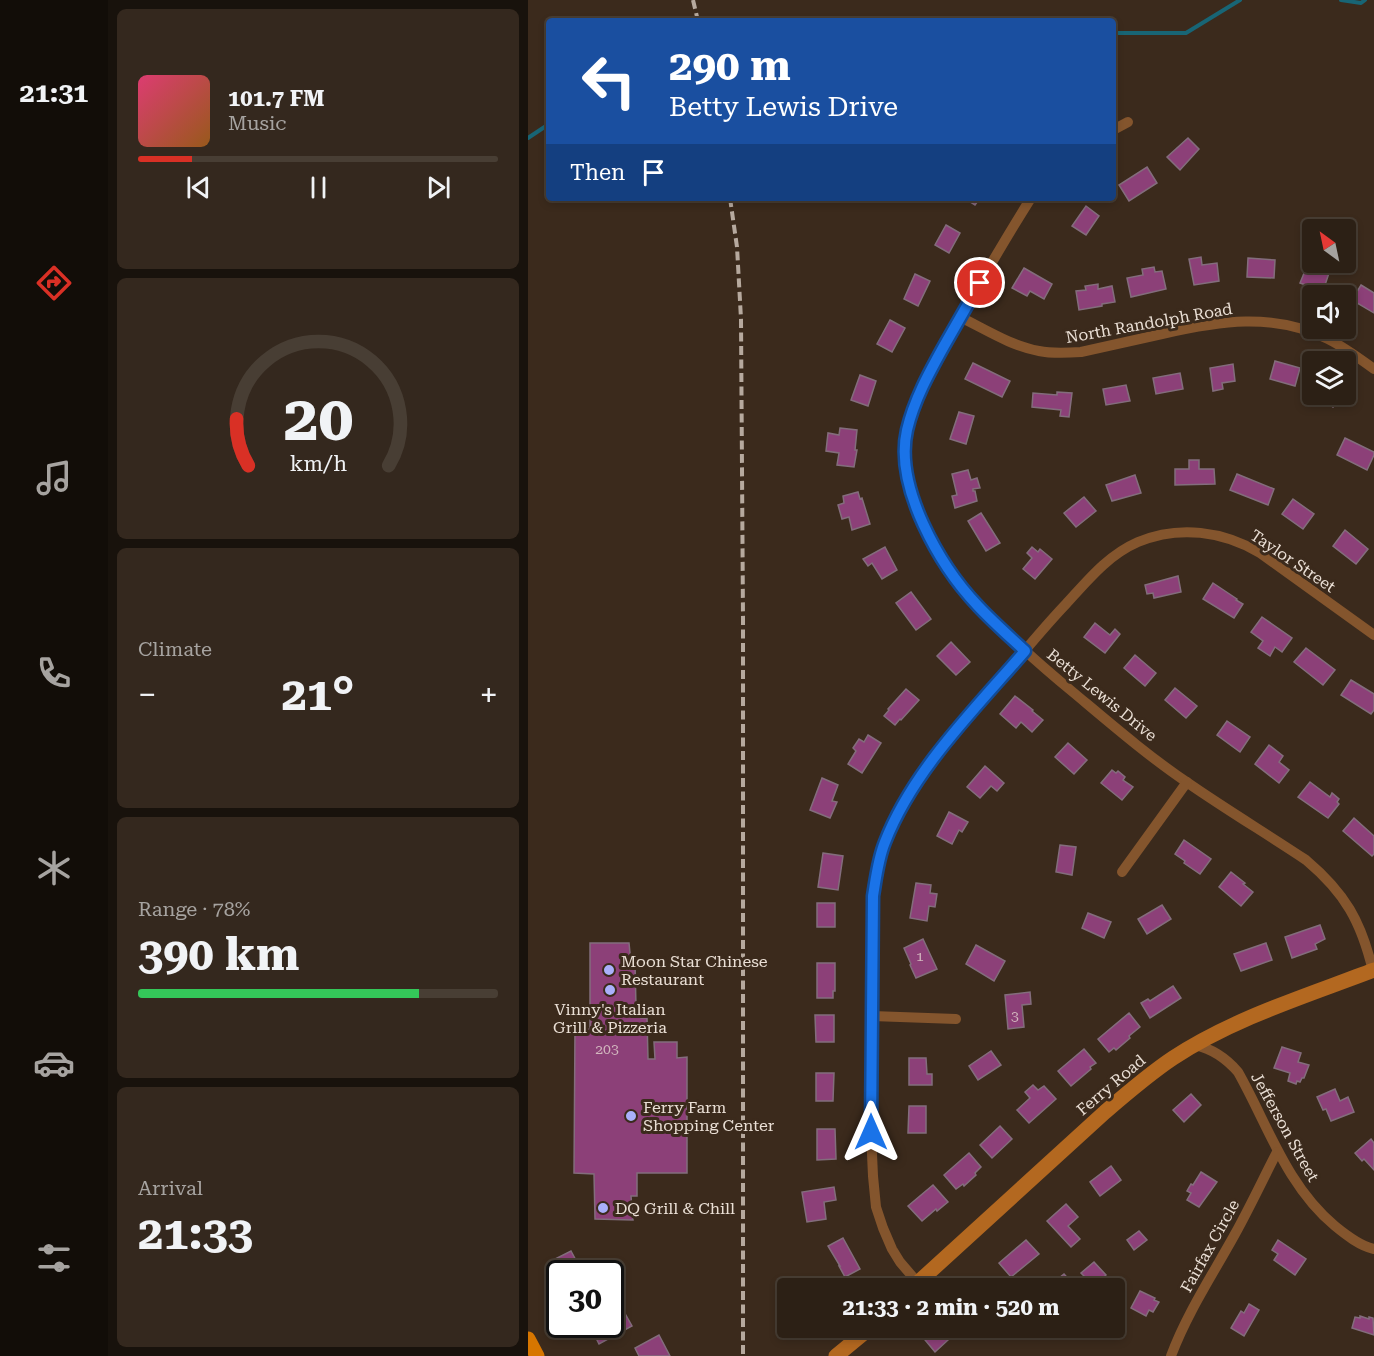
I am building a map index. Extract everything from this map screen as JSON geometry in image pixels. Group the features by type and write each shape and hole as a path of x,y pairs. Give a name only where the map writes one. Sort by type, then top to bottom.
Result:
{"main road":[{"name":"Ferry Road","path":"924,1278 1112,1106 1172,1059 1234,1025 1374,970"},
{"path":"836,1356 858,1338"},
{"path":"528,1339 537,1356"}],"street":[{"path":"1116,128 1128,122"},
{"name":"Betty Lewis Drive","path":"1029,201 960,317 914,406 906,436 904,459 910,492 919,514 932,542 958,582 977,606 1025,651 1113,725 1187,782 1306,860 1320,872 1336,889 1359,925 1374,970"},
{"name":"North Randolph Road","path":"960,317 1021,346 1062,354 1082,352 1200,326 1258,321 1281,324 1326,338 1374,369"},
{"name":"Taylor Street","path":"910,1278 892,1249 876,1207 871,1132 873,896 876,872 896,817 930,763 1096,571 1110,558 1140,541 1185,532 1211,533 1230,538 1260,553 1374,635"},
{"path":"1122,872 1187,782"},
{"path":"872,1016 956,1019"},
{"name":"Jefferson Street","path":"1195,1045 1218,1053 1238,1072 1277,1152 1303,1192 1324,1217 1362,1245 1374,1249"},
{"name":"Fairfax Circle","path":"1171,1356 1192,1309 1236,1233 1277,1152"}],"building":[{"path":"1188,138 1199,149 1180,170 1167,157"},
{"path":"1147,167 1157,183 1129,201 1119,185"},
{"path":"1086,206 1099,216 1086,235 1072,226"},
{"path":"946,225 960,233 949,253 935,245"},
{"path":"1201,257 1202,265 1217,263 1219,281 1194,285 1189,259"},
{"path":"1248,258 1275,260 1274,278 1247,277"},
{"path":"1154,267 1155,272 1162,271 1166,289 1131,297 1127,278 1143,275 1142,269"},
{"path":"1024,268 1052,284 1044,299 1030,291 1027,296 1012,288"},
{"path":"1304,273 1329,273 1325,285 1300,283"},
{"path":"915,274 930,281 918,306 904,299"},
{"path":"1098,284 1098,289 1112,286 1115,302 1079,310 1076,291 1086,290 1085,286"},
{"path":"1361,285 1374,293 1374,313 1356,302 1356,293"},
{"path":"890,320 905,328 892,352 877,344"},
{"path":"1275,361 1300,368 1295,386 1270,379"},
{"path":"973,363 1010,381 1002,397 965,379"},
{"path":"1233,364 1235,381 1222,383 1223,389 1213,391 1210,368"},
{"path":"1180,373 1183,389 1156,394 1153,378"},
{"path":"860,375 876,381 868,406 851,400"},
{"path":"1126,385 1130,401 1106,405 1103,389"},
{"path":"1057,392 1072,393 1069,417 1060,416 1061,410 1032,407 1033,393 1057,395"},
{"path":"959,412 974,416 966,444 950,439"},
{"path":"840,428 857,430 854,467 837,465 839,453 826,451 828,433 839,435"},
{"path":"1345,438 1374,452 1367,470 1337,455"},
{"path":"1189,460 1199,460 1199,469 1214,469 1215,484 1175,485 1175,469 1189,469"},
{"path":"968,470 971,480 977,478 980,488 973,489 977,501 955,508 952,496 957,495 952,474"},
{"path":"1237,474 1274,489 1268,505 1230,490"},
{"path":"1135,475 1141,493 1112,501 1106,485"},
{"path":"858,492 870,524 852,530 849,517 842,519 838,505 844,503 843,496"},
{"path":"1084,497 1096,511 1076,527 1064,513"},
{"path":"1293,499 1314,514 1303,529 1282,514"},
{"path":"981,513 1000,543 986,551 968,521"},
{"path":"1345,530 1368,549 1356,564 1333,546"},
{"path":"885,547 897,570 882,579 872,563 868,566 863,559"},
{"path":"1032,547 1038,552 1040,549 1052,559 1035,579 1023,569 1032,558 1027,553"},
{"path":"1178,576 1181,592 1154,598 1153,593 1147,594 1145,585"},
{"path":"1213,583 1243,604 1234,618 1203,599"},
{"path":"911,592 931,619 916,630 896,603"},
{"path":"1262,617 1292,638 1282,652 1275,647 1270,656 1258,648 1263,641 1251,632"},
{"path":"1095,623 1110,635 1115,629 1120,634 1105,653 1084,637"},
{"path":"951,642 970,662 956,675 937,656"},
{"path":"1306,648 1335,670 1323,685 1294,662"},
{"path":"1135,655 1156,673 1145,686 1124,668"},
{"path":"1351,680 1374,694 1374,710 1371,714 1341,695"},
{"path":"1175,688 1197,706 1186,718 1165,700"},
{"path":"906,689 919,700 895,725 884,716"},
{"path":"1015,696 1043,720 1032,732 1021,722 1016,728 1000,714"},
{"path":"1227,721 1250,737 1240,752 1217,735"},
{"path":"868,735 881,743 862,773 848,764 856,751 853,748 859,739 864,742"},
{"path":"1068,743 1087,760 1074,774 1055,757"},
{"path":"1269,745 1283,756 1279,762 1289,770 1279,783 1255,764"},
{"path":"985,766 1004,783 997,791 991,786 980,798 967,787"},
{"path":"1112,770 1116,773 1118,771 1125,777 1123,780 1133,787 1122,800 1101,783"},
{"path":"822,778 838,785 832,801 837,802 830,818 810,810"},
{"path":"1310,782 1330,797 1332,793 1339,799 1337,802 1339,804 1328,818 1298,797"},
{"path":"949,812 968,822 962,832 959,830 952,844 937,836"},
{"path":"1354,818 1374,836 1372,856 1343,831"},
{"path":"1184,840 1211,859 1200,874 1175,854"},
{"path":"1060,845 1076,847 1072,875 1056,872"},
{"path":"823,853 843,856 838,890 818,887"},
{"path":"1231,872 1253,892 1241,906 1219,887"},
{"path":"916,883 931,885 930,893 937,894 935,907 929,906 927,921 910,918"},
{"path":"817,903 835,903 835,927 817,927"},
{"path":"1162,905 1171,919 1147,934 1138,919"},
{"path":"1088,913 1111,922 1104,938 1082,928"},
{"path":"1320,925 1325,939 1315,944 1317,949 1292,958 1285,937"},
{"path":"923,939 937,969 916,978 904,948"},
{"name":"Ferry Farm Shopping Center","path":"590,943 629,943 631,963 635,963 636,1007 640,1007 641,1018 647,1018 648,1059 655,1059 654,1042 677,1042 677,1058 687,1057 687,1173 637,1173 637,1196 631,1196 633,1220 595,1219 594,1174 574,1173 575,1028 590,1029"},
{"path":"1266,943 1272,960 1241,971 1234,954"},
{"path":"976,945 1005,961 994,981 966,964"},
{"path":"817,963 835,963 833,998 817,998"},
{"path":"1173,986 1181,998 1150,1018 1141,1003 1148,999 1150,1001"},
{"path":"1030,992 1031,1004 1022,1005 1024,1027 1008,1029 1005,995"},
{"path":"1129,1013 1140,1027 1116,1050 1114,1048 1109,1052 1098,1039"},
{"path":"815,1015 834,1015 834,1042 816,1042"},
{"path":"1282,1047 1301,1053 1298,1062 1309,1065 1304,1078 1296,1084 1288,1081 1290,1073 1274,1068"},
{"path":"1084,1049 1096,1063 1071,1086 1058,1071"},
{"path":"991,1051 1001,1065 978,1080 969,1066"},
{"path":"909,1058 926,1058 927,1074 932,1074 932,1085 909,1085"},
{"path":"816,1073 834,1073 833,1101 816,1101"},
{"path":"1033,1085 1038,1090 1044,1086 1056,1099 1029,1123 1017,1110 1030,1098 1025,1092"},
{"path":"1335,1089 1340,1101 1348,1097 1354,1112 1331,1121 1317,1097"},
{"path":"1191,1094 1201,1105 1184,1122 1173,1110"},
{"path":"909,1106 926,1106 926,1133 908,1133"},
{"path":"1000,1126 1012,1139 992,1158 980,1145"},
{"path":"817,1129 835,1129 836,1159 817,1160"},
{"path":"1371,1139 1374,1143 1374,1170 1355,1153"},
{"path":"969,1153 981,1167 964,1186 963,1184 956,1189 944,1175"},
{"path":"1111,1166 1121,1180 1100,1196 1090,1182"},
{"path":"1201,1172 1217,1182 1199,1207 1187,1200 1191,1193 1187,1191"},
{"path":"933,1185 948,1202 922,1221 908,1206"},
{"path":"834,1187 836,1200 824,1202 826,1219 807,1222 802,1192"},
{"path":"1066,1204 1078,1217 1068,1226 1080,1239 1071,1247 1047,1221"},
{"path":"1139,1231 1147,1240 1134,1250 1127,1240"},
{"path":"843,1238 860,1269 845,1277 828,1246"},
{"path":"1026,1240 1039,1254 1011,1277 999,1263"},
{"path":"1278,1240 1306,1259 1295,1275 1274,1260 1278,1254 1272,1250"},
{"path":"571,1251 576,1260 553,1260"},
{"path":"1094,1262 1106,1275 1103,1278 1086,1278 1081,1273"},
{"path":"1140,1291 1159,1302 1153,1312 1149,1310 1146,1316 1131,1308"},
{"path":"1249,1304 1259,1310 1244,1336 1231,1328 1241,1311 1244,1313"},
{"path":"624,1312 632,1326 624,1330"},
{"path":"1360,1316 1373,1318 1374,1335 1352,1328 1355,1317 1360,1318"},
{"path":"659,1335 670,1356 639,1356 635,1348"},
{"path":"596,1338 610,1338 599,1344"},
{"path":"923,1338 950,1338 935,1352"}],"waterway":[{"path":"1116,33 1186,33 1240,0"},
{"path":"1341,0 1361,3 1365,0"},
{"path":"528,138 546,126"}],"railway":[{"path":"693,0 697,18"},
{"path":"730,201 737,247 741,319 743,1356"}],"place":[{"name":"Moon Star Chinese Restaurant","path":"609,970"},
{"name":"Vinny's Italian Grill & Pizzeria","path":"610,990"},
{"name":"Ferry Farm Shopping Center","path":"631,1116"},
{"name":"DQ Grill & Chill","path":"603,1208"}],"route":[{"path":"871,1132 873,896 876,872 885,843 908,795 930,763 1025,651 977,606 944,562 932,542 910,492 904,459 907,428 914,406 926,379 980,283"}]}
